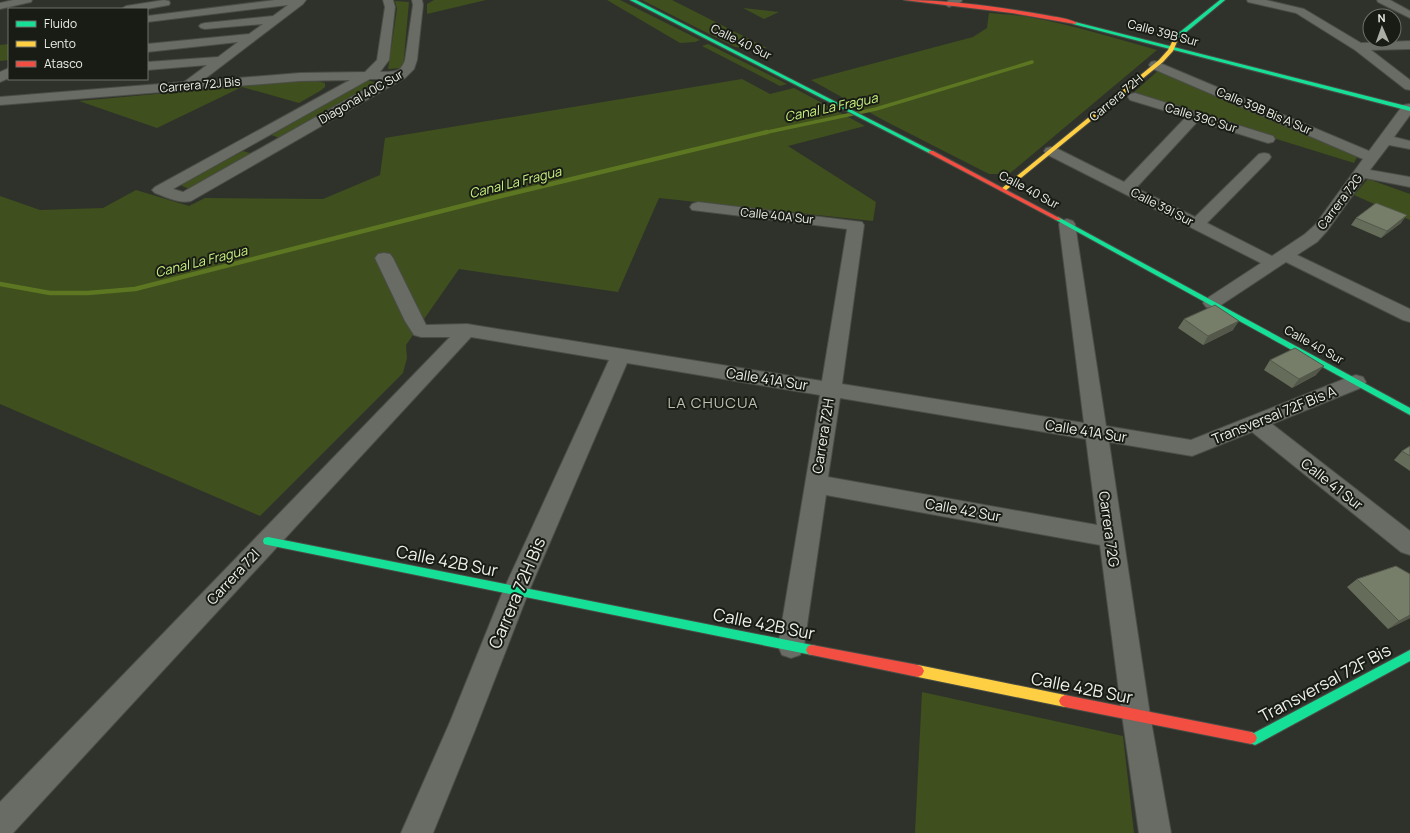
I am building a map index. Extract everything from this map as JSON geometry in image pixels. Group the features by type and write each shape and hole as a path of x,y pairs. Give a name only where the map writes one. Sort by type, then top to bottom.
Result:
{"street":[{"path":"0,6 27,0"},
{"path":"187,86 301,0"},
{"path":"148,19 301,0"},
{"name":"Diagonal 40C Sur","path":"388,0 390,7 382,60 376,69 369,75 160,190 185,198 400,75 408,69 411,60 418,0"},
{"name":"Calle 40 Sur","path":"632,0 879,124 1067,224 1410,412"},
{"name":"Calle 39B Sur","path":"906,0 953,2 1050,17 1409,109"},
{"name":"Carrera 72H","path":"1003,190 1099,113 1168,54 1178,36 1223,0"},
{"path":"1252,0 1300,11 1359,47 1410,86"},
{"path":"1382,0 1410,15"},
{"path":"133,8 175,2"},
{"path":"193,28 277,18"},
{"path":"148,48 252,38"},
{"path":"1359,47 1410,45"},
{"path":"148,66 222,60"},
{"name":"Calle 39B Bis A Sur","path":"1155,65 1373,158"},
{"path":"0,79 8,73"},
{"name":"Carrera 72J Bis","path":"0,101 324,76 400,75"},
{"name":"Calle 39C Sur","path":"1135,97 1268,139"},
{"name":"Carrera 72G","path":"1212,303 1311,238 1322,228 1409,109"},
{"path":"1126,189 1195,116"},
{"path":"1386,140 1410,145"},
{"path":"250,141 273,148"},
{"name":"Calle 39I Sur","path":"1051,151 1197,224 1410,316"},
{"path":"1197,224 1264,157"},
{"path":"1362,173 1410,182"},
{"name":"Calle 40A Sur","path":"698,207 856,225"},
{"name":"Carrera 72G","path":"1067,224 1136,715 1156,833"},
{"name":"Carrera 72H","path":"791,646 856,225"},
{"name":"Calle 41A Sur","path":"384,258 414,321 421,331 466,330 1192,448"},
{"name":"Carrera 72I","path":"0,824 466,330"},
{"name":"Carrera 72H Bis","path":"417,833 461,730 516,591 620,355"},
{"name":"Transversal 72F Bis A","path":"1192,448 1356,382"},
{"name":"Calle 41 Sur","path":"1254,423 1410,546"},
{"name":"Calle 42 Sur","path":"816,484 1110,537"},
{"name":"Calle 42B Sur","path":"268,541 1255,739"},
{"name":"Transversal 72F Bis","path":"1255,739 1410,655"}],"green space":[{"path":"434,0 486,0 427,14 427,4"},
{"path":"607,0 620,0 700,40 695,42 680,43"},
{"path":"642,0 672,0 767,48 749,49 735,47"},
{"path":"395,1 409,2 403,68 388,69 397,9"},
{"path":"743,8 779,12 764,19"},
{"path":"989,13 1024,16 1045,20 1157,50 1009,174 989,174 885,121 811,80 973,37 987,28"},
{"path":"8,44 8,60 0,61 0,45"},
{"path":"708,44 787,84 780,86 702,46"},
{"path":"1160,69 1358,155 1354,163 1132,94"},
{"path":"742,79 770,94 794,88 865,126 788,146 876,202 873,221 659,198 618,292 459,269 406,345 407,358 403,373 260,516 0,404 0,196 40,210 103,208 136,190 189,206 205,198 323,199 380,175 385,138"},
{"path":"312,80 325,83 325,87 299,103 242,87 157,128 79,101"},
{"path":"367,80 377,83 280,138 271,135"},
{"path":"243,151 253,154 189,189 180,185"},
{"path":"1368,179 1410,194 1410,220 1354,195"},
{"path":"922,692 1123,736 1134,833 915,833"}],"building":[{"path":"1376,203 1407,215 1387,231 1356,218"},
{"path":"1215,305 1239,321 1208,336 1184,319"},
{"path":"1295,348 1324,366 1299,379 1270,360"},
{"path":"1410,446 1410,456 1402,451"},
{"path":"1396,566 1410,574 1410,615 1399,621 1357,579"}],"waterway":[{"name":"Canal La Fragua","path":"763,133 876,109 1032,62"},
{"name":"Canal La Fragua","path":"0,284 50,293 88,293 135,289 497,197 767,132"}],"traffic: fast":[{"path":"632,0 931,152"},
{"path":"1177,37 1223,0"},
{"path":"1075,23 1410,109"},
{"path":"1058,219 1410,412"},
{"path":"268,541 812,650"},
{"path":"1251,738 1255,739 1410,655"}],"traffic: slow":[{"path":"1003,190 1161,61 1170,51 1177,37"},
{"path":"918,671 1065,701"}],"traffic: jam":[{"path":"906,0 1012,11 1075,23"},
{"path":"931,152 1058,219"},
{"path":"812,650 918,671"},
{"path":"1065,701 1251,738"}],"district":[{"name":"LA CHUCUA","path":"713,403"}]}
